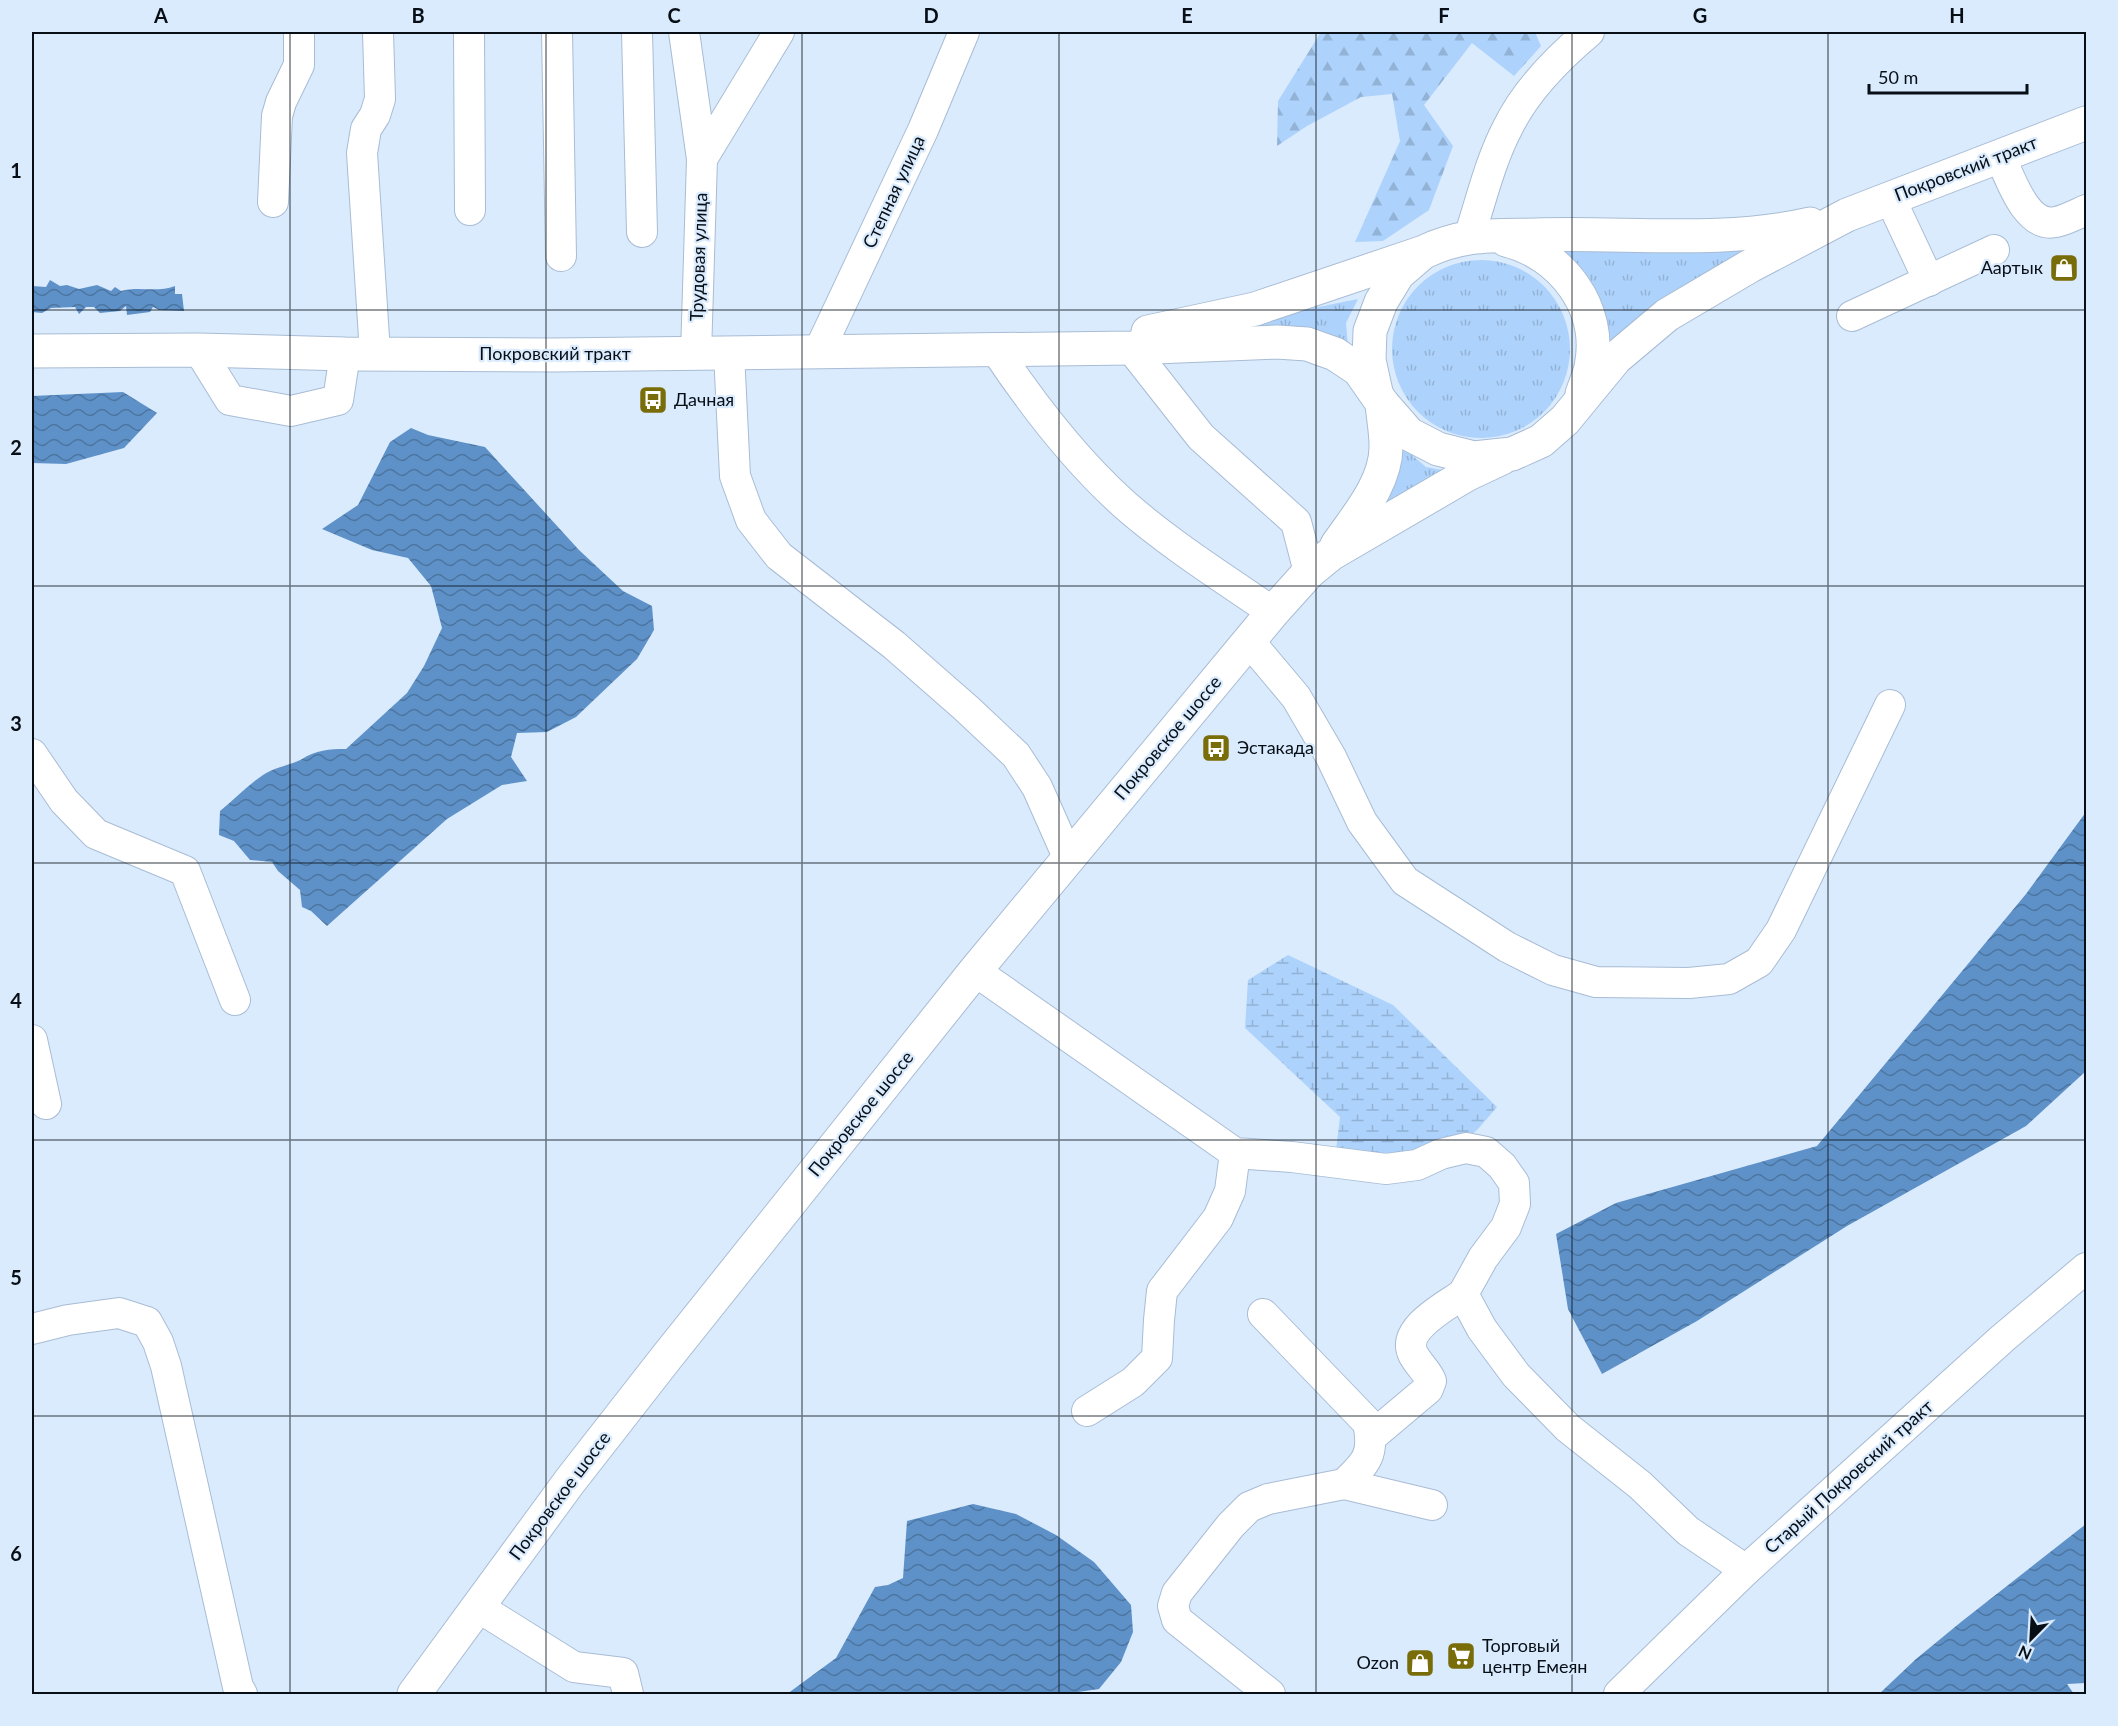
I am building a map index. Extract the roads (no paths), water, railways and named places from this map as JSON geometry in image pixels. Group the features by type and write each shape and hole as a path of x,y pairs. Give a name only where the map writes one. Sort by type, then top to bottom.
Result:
{"main road":[{"name":"Покровский тракт","path":"1847,215 2086,123"},
{"path":"1079,348 1255,309 1424,252 1446,242 1481,237 1589,233 1736,235 1789,228 1847,215"},
{"path":"1565,420 1616,358 1667,315 1750,266 1847,215"},
{"path":"1481,237 1522,244 1549,259 1570,280 1585,307 1592,336 1591,366 1582,395 1565,420"},
{"name":"Покровское шоссе","path":"414,1695 570,1481 975,971 1273,612 1320,563 1364,508 1381,473 1386,447 1379,397 1369,360 1370,331 1381,302 1398,274 1424,252"},
{"path":"1079,348 1277,342 1307,344 1335,354 1359,370 1409,434 1438,449 1474,458 1512,454"},
{"name":"Покровский тракт","path":"32,351 199,350 553,355 1079,348"},
{"name":"Покровское шоссе","path":"1320,563 1468,474 1541,441 1565,420"}],"street":[{"path":"273,202 277,116 281,102 299,65 299,32"},
{"path":"199,350 230,400 291,411 338,400 360,353 362,153 366,129 375,116 380,99 378,32"},
{"path":"469,32 470,210"},
{"path":"556,32 561,256"},
{"path":"637,32 642,232"},
{"name":"Трудовая улица","path":"684,32 702,159 696,354"},
{"name":"Трудовая улица","path":"702,159 779,32"},
{"name":"Степная улица","path":"819,351 923,130 964,32"},
{"path":"1481,237 1507,127 1525,98 1545,74 1589,32"},
{"path":"2000,156 2025,209 2037,219 2054,223 2086,210"},
{"path":"1890,198 1929,280"},
{"path":"1852,316 1994,250"},
{"path":"1131,348 1202,437 1296,522 1320,563"},
{"path":"996,350 1024,392 1072,450 1124,504 1173,543 1273,612"},
{"path":"729,353 735,476 751,520 779,556 894,645 1016,755 1037,787 1068,857"},
{"path":"1249,641 1296,697 1331,758 1362,822 1406,881 1507,947 1553,970 1596,982 1689,983 1729,979 1759,962 1781,930 1890,705"},
{"path":"32,754 64,801 96,834 185,871 235,1000"},
{"path":"975,971 1235,1153 1292,1157 1386,1169 1417,1165 1441,1154 1466,1148 1486,1152 1502,1166 1514,1183 1515,1204 1506,1227 1483,1258 1462,1294 1415,1329 1411,1342 1412,1353 1428,1374 1431,1382 1428,1389 1371,1437"},
{"path":"32,1040 46,1104"},
{"path":"1087,1411 1133,1382 1157,1358 1162,1291 1218,1218 1230,1191 1235,1153"},
{"name":"Старый Покровский тракт","path":"1619,1695 1746,1570 2003,1338 2086,1268"},
{"path":"1462,1294 1482,1329 1516,1374 1568,1428 1640,1485 1688,1531 1746,1570"},
{"path":"32,1329 68,1320 119,1314 147,1322 158,1342 166,1366 238,1687 242,1695"},
{"path":"1263,1314 1368,1423 1371,1450 1365,1464 1344,1484"},
{"path":"1270,1695 1176,1620 1173,1606 1177,1593 1232,1525 1249,1507 1268,1499 1344,1484 1432,1505"},
{"path":"478,1607 574,1667 622,1673 628,1695"}],"water":[{"path":"50,280 60,286 67,285 79,289 97,285 111,291 115,287 121,291 175,286 175,294 182,294 184,311 159,310 153,307 150,312 127,315 126,306 120,311 100,313 94,307 86,307 79,314 75,307 51,308 42,313 32,312 32,286 46,287"},
{"path":"123,392 157,413 124,448 66,464 32,463 32,396"},
{"path":"411,428 428,435 485,447 579,550 623,591 652,606 654,630 637,659 576,717 547,732 517,733 511,757 527,781 502,785 447,819 327,926 311,911 302,907 300,890 278,871 272,862 250,860 234,841 219,835 220,811 268,772 318,752 346,749 407,693 424,666 442,628 431,586 408,558 372,550 322,529 358,505 390,442"},
{"path":"2086,812 2086,1071 2026,1126 1847,1226 1697,1321 1602,1374 1568,1309 1556,1234 1616,1203 1817,1146 2026,894"},
{"path":"973,1504 1016,1514 1056,1535 1094,1562 1131,1605 1133,1632 1121,1662 1099,1689 1064,1694 787,1694 836,1658 875,1587 888,1585 903,1578 907,1521"},
{"path":"2086,1524 2086,1683 2067,1684 2074,1694 1879,1694 1916,1659 1961,1622"}],"place":[{"name":"Аартык","path":"2064,268"},
{"name":"Дачная","path":"653,400"},
{"name":"Эстакада","path":"1216,748"},
{"name":"Торговый центр Емеян","path":"1461,1656"},
{"name":"Ozon","path":"1420,1663"}]}
